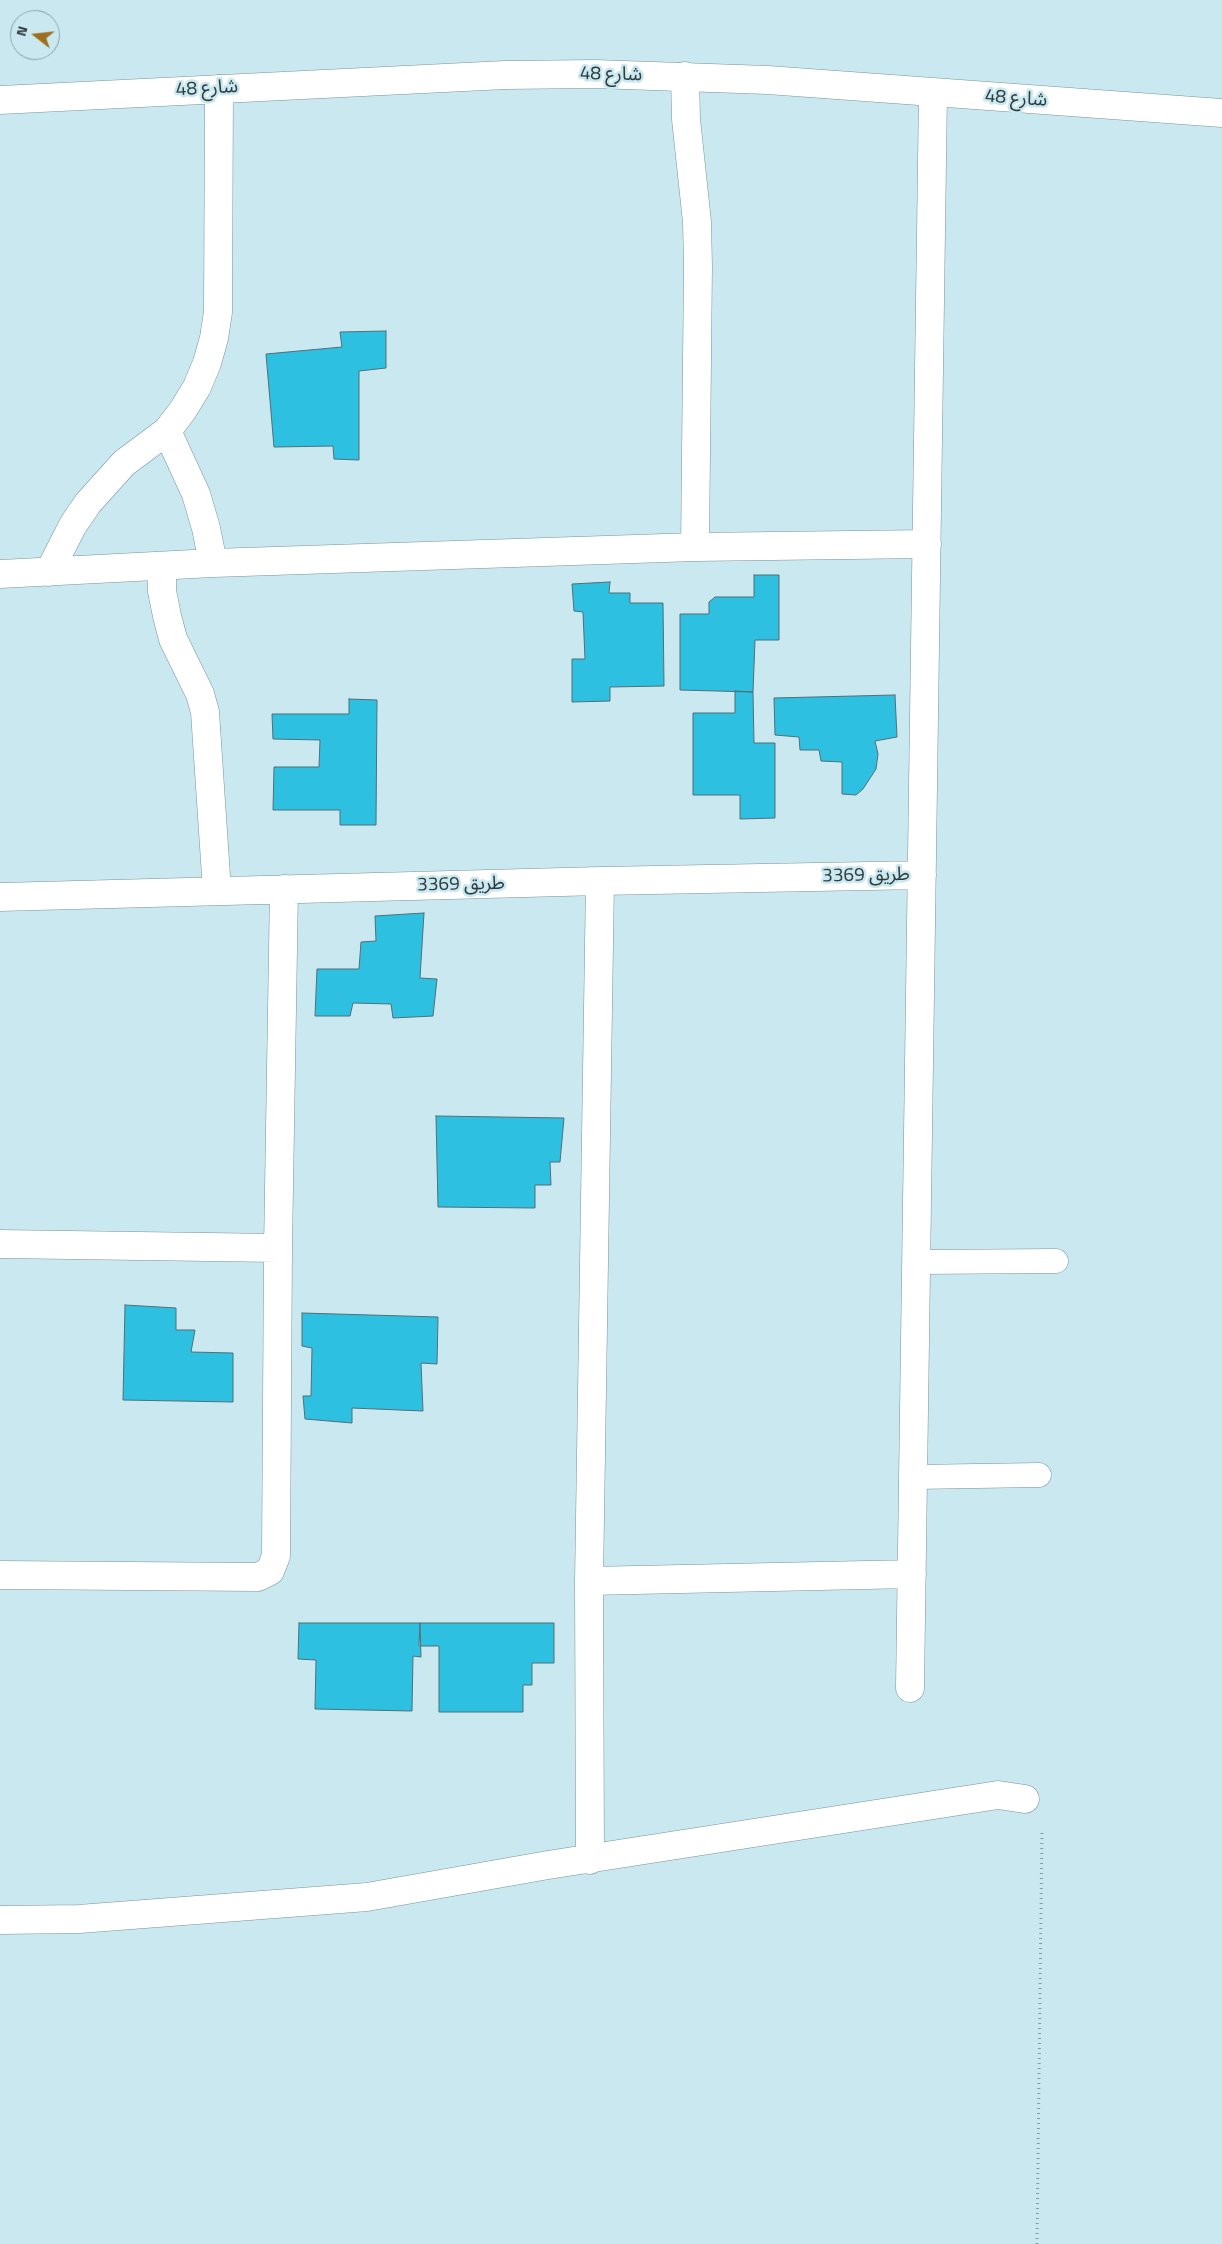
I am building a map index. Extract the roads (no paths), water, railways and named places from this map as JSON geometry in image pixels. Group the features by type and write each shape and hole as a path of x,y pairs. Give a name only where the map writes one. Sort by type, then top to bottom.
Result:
{"street":[{"name":"شارع 48","path":"0,100 505,74 685,76 768,80 1222,113"},
{"path":"685,76 686,119 697,222 698,266 695,547"},
{"path":"48,572 73,525 105,482 145,446 167,431 183,410 197,388 209,355 216,321 219,89"},
{"path":"910,1688 933,93"},
{"path":"167,431 196,494 206,528 213,563"},
{"path":"0,574 213,563 695,547 927,544"},
{"path":"162,567 162,591 171,631 200,694 205,712 217,891"},
{"name":"طريق 3369","path":"0,897 600,881 922,875"},
{"path":"590,1860 589,1581 600,881"},
{"path":"0,1574 258,1577 270,1571 276,1556 278,1248 284,889"},
{"path":"0,1244 278,1248"},
{"path":"589,1581 912,1574"},
{"path":"0,1920 79,1919 367,1897 548,1865 590,1860 998,1795 1026,1799"}],"lane":[{"path":"917,1262 1056,1261"},
{"path":"914,1477 1039,1474"}]}
